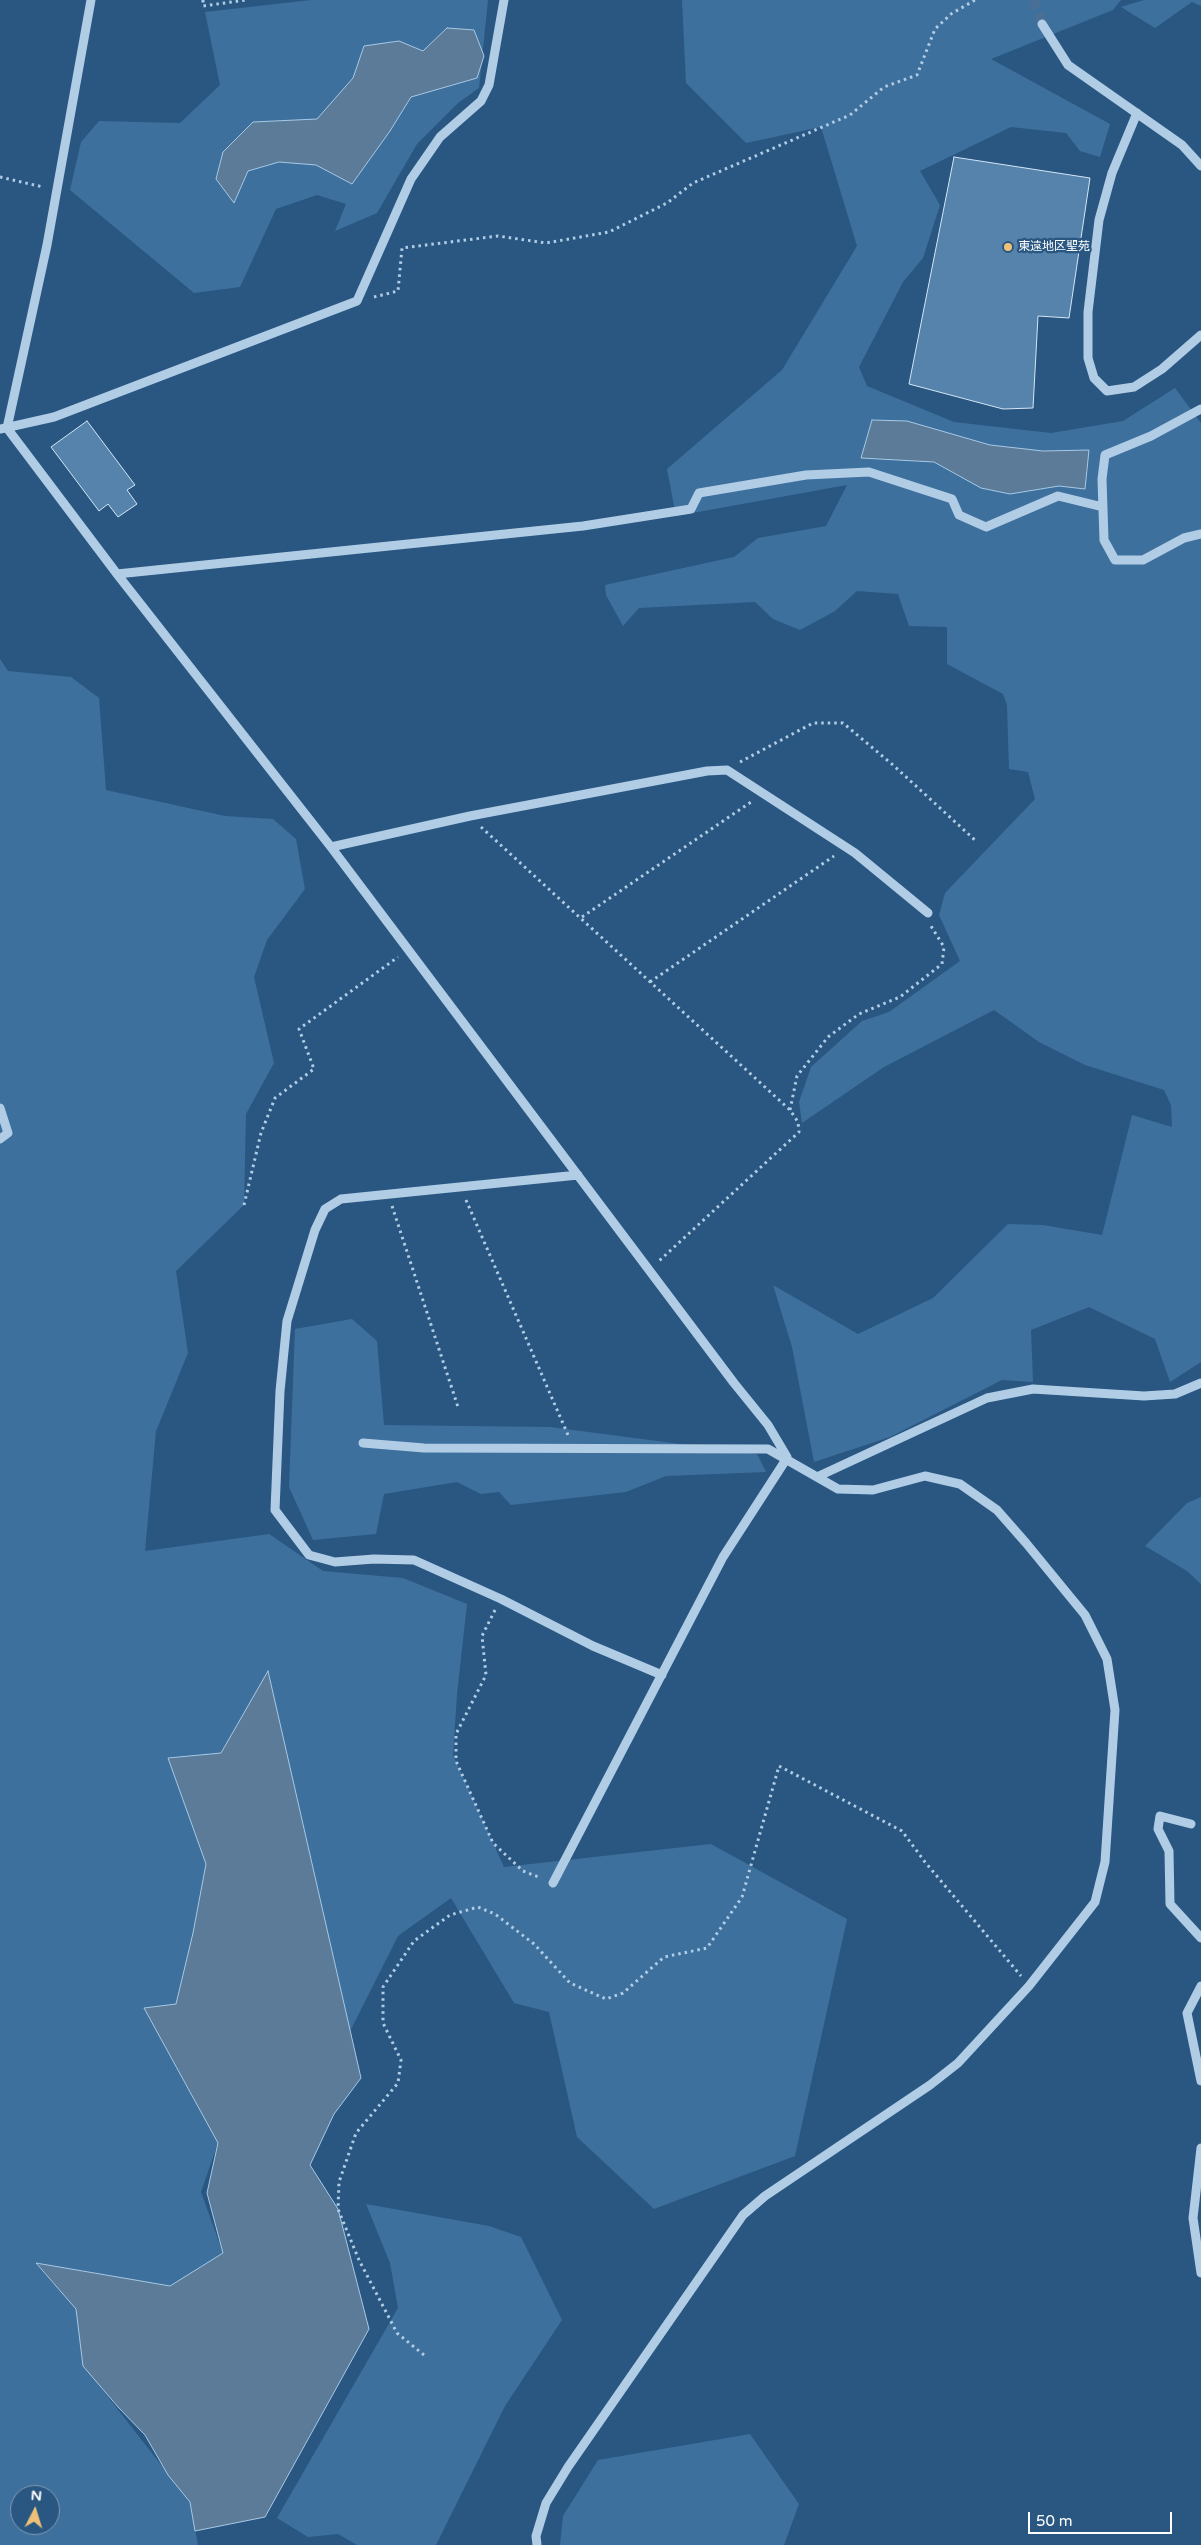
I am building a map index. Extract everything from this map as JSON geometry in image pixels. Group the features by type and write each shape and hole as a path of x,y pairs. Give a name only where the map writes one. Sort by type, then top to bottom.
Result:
{"street":[{"path":"3,429 57,190 91,0"},
{"path":"3,429 54,417 357,301 411,179 440,137 481,100 489,85 504,0"},
{"path":"1042,24 1068,65 1137,112 1201,161"},
{"path":"1137,112 1112,173 1099,220 1088,312 1088,358 1094,378 1107,391 1134,387 1162,369 1201,334"},
{"path":"1190,151 1201,166"},
{"path":"1198,411 1151,436 1105,455 1102,479 1104,540 1116,560 1143,560 1184,538 1201,534"},
{"path":"3,429 331,847 734,1383 768,1425 787,1458"},
{"path":"117,574 583,526 691,509 699,493 806,475 869,472 952,499 959,515 986,527 1058,496 1103,507"},
{"path":"331,847 470,816 707,771 726,770 847,847 928,913"},
{"path":"0,1108 8,1133 0,1139"},
{"path":"578,1174 461,1188 388,1193 341,1199 325,1209 315,1230 287,1321 280,1391 275,1510 309,1555 336,1562 374,1559 414,1560 501,1599 593,1646 662,1675"},
{"path":"819,1476 987,1398 1033,1389 1144,1396 1176,1394 1201,1383"},
{"path":"363,1443 424,1448 768,1449 819,1476 838,1489 873,1490 925,1476 960,1484 997,1510 1026,1544 1085,1615 1107,1659 1115,1710 1106,1862 1095,1902 1029,1986 951,2068 930,2085 765,2196 743,2216 568,2468 546,2503 536,2536 537,2545"},
{"path":"553,1883 723,1557 787,1458"},
{"path":"1191,1824 1160,1816 1158,1829 1169,1851 1170,1904 1201,1938"},
{"path":"1201,1986 1187,2013 1201,2081"},
{"path":"1201,2148 1193,2218 1201,2273"}],"path":[{"path":"203,0 203,6 246,0"},
{"path":"357,301 398,291 402,248 498,236 546,243 609,232 666,203 693,183 850,115 884,87 917,75 935,29 951,14 975,0"},
{"path":"0,177 57,190"},
{"path":"726,770 813,723 843,722 894,765 976,841"},
{"path":"582,918 764,793"},
{"path":"470,816 790,1110 798,1122 799,1132 649,1270"},
{"path":"650,982 847,847"},
{"path":"790,1110 796,1076 828,1038 859,1014 900,997 942,964 944,947 930,925 928,913"},
{"path":"244,1206 261,1133 275,1098 314,1069 299,1029 408,950"},
{"path":"461,1188 574,1447"},
{"path":"388,1193 458,1407"},
{"path":"501,1599 482,1636 486,1675 456,1734 456,1761 494,1844 523,1871 553,1883"},
{"path":"424,2355 397,2333 359,2260 338,2210 339,2182 356,2133 398,2083 401,2060 383,2022 383,1987 414,1941 450,1915 478,1907 495,1914 534,1944 570,1983 606,2000 623,1993 664,1957 707,1948 742,1897 779,1766 902,1831 925,1862 1029,1986"}],"shaded area":[{"path":"311,0 488,0 479,88 458,103 417,144 377,213 335,231 346,204 317,195 276,209 240,287 194,293 70,190 81,142 99,121 180,123 220,85 205,12"},
{"path":"682,0 1121,0 1113,10 991,59 1110,124 1100,157 1080,151 1066,133 1011,127 920,171 940,205 923,258 903,282 859,367 867,386 954,422 1051,433 1123,421 1175,388 1201,423 1201,1362 1170,1382 1155,1339 1089,1307 1031,1330 1033,1382 1002,1380 890,1437 814,1462 792,1347 773,1285 858,1334 933,1298 1008,1224 1043,1225 1102,1235 1132,1115 1172,1127 1171,1105 1164,1090 1085,1065 1039,1042 994,1010 884,1067 802,1123 799,1102 811,1067 862,1021 889,1012 960,961 939,915 945,893 1035,799 1028,772 1009,769 1007,705 1003,694 947,664 947,627 909,626 898,594 857,591 835,611 800,630 773,619 755,602 639,608 623,626 606,595 605,585 734,557 758,538 826,526 847,485 676,516 667,469 782,370 857,246 821,127 746,143 686,83"},
{"path":"1144,0 1201,0 1201,6 1192,2 1155,28 1121,7"},
{"path":"447,28 474,30 484,56 477,78 411,97 390,131 352,184 316,165 279,162 248,171 234,203 216,179 223,152 253,122 317,119 353,78 364,46 399,41 423,51"},
{"path":"872,420 907,421 990,445 1043,451 1089,450 1085,489 1059,486 1010,494 981,488 934,462 861,458"},
{"path":"0,659 8,671 71,677 99,698 106,790 225,816 273,819 296,839 305,889 267,940 254,977 274,1063 246,1114 244,1205 176,1271 188,1353 156,1431 145,1551 269,1534 323,1571 403,1578 467,1604 457,1694 453,1755 504,1867 711,1844 847,1919 795,2156 654,2209 577,2137 549,2012 514,2003 451,1898 398,1936 326,2079 144,2008 218,2143 201,2192 223,2253 170,2286 36,2264 76,2309 98,2384 190,2502 198,2545 0,2545"},
{"path":"352,1319 377,1341 384,1425 550,1427 757,1454 766,1472 666,1476 626,1492 511,1505 499,1492 481,1494 457,1482 384,1494 376,1534 313,1540 289,1487 295,1329"},
{"path":"1201,1497 1201,1584 1187,1571 1145,1546 1187,1503"},
{"path":"268,1671 361,2078 334,2114 310,2165 338,2209 369,2329 265,2517 195,2531 190,2502 168,2475 145,2435 83,2366 76,2309 36,2263 170,2286 223,2253 207,2193 218,2143 144,2008 176,2004 193,1933 206,1864 168,1758 221,1753"},
{"path":"366,2204 489,2226 521,2237 562,2320 505,2406 436,2545 357,2545 338,2534 308,2537 277,2518 398,2308 390,2263"},
{"path":"750,2434 799,2504 784,2545 560,2545 563,2516 598,2460"}],"building":[{"name":"東遠地区聖苑","path":"954,157 1090,178 1069,318 1038,316 1033,408 1003,409 909,384"},
{"path":"87,421 135,485 127,490 137,504 118,517 108,504 99,511 51,447"}],"tunnel":[{"path":"1034,0 1042,24"}],"place":[{"name":"東遠地区聖苑","path":"1008,247"}]}
